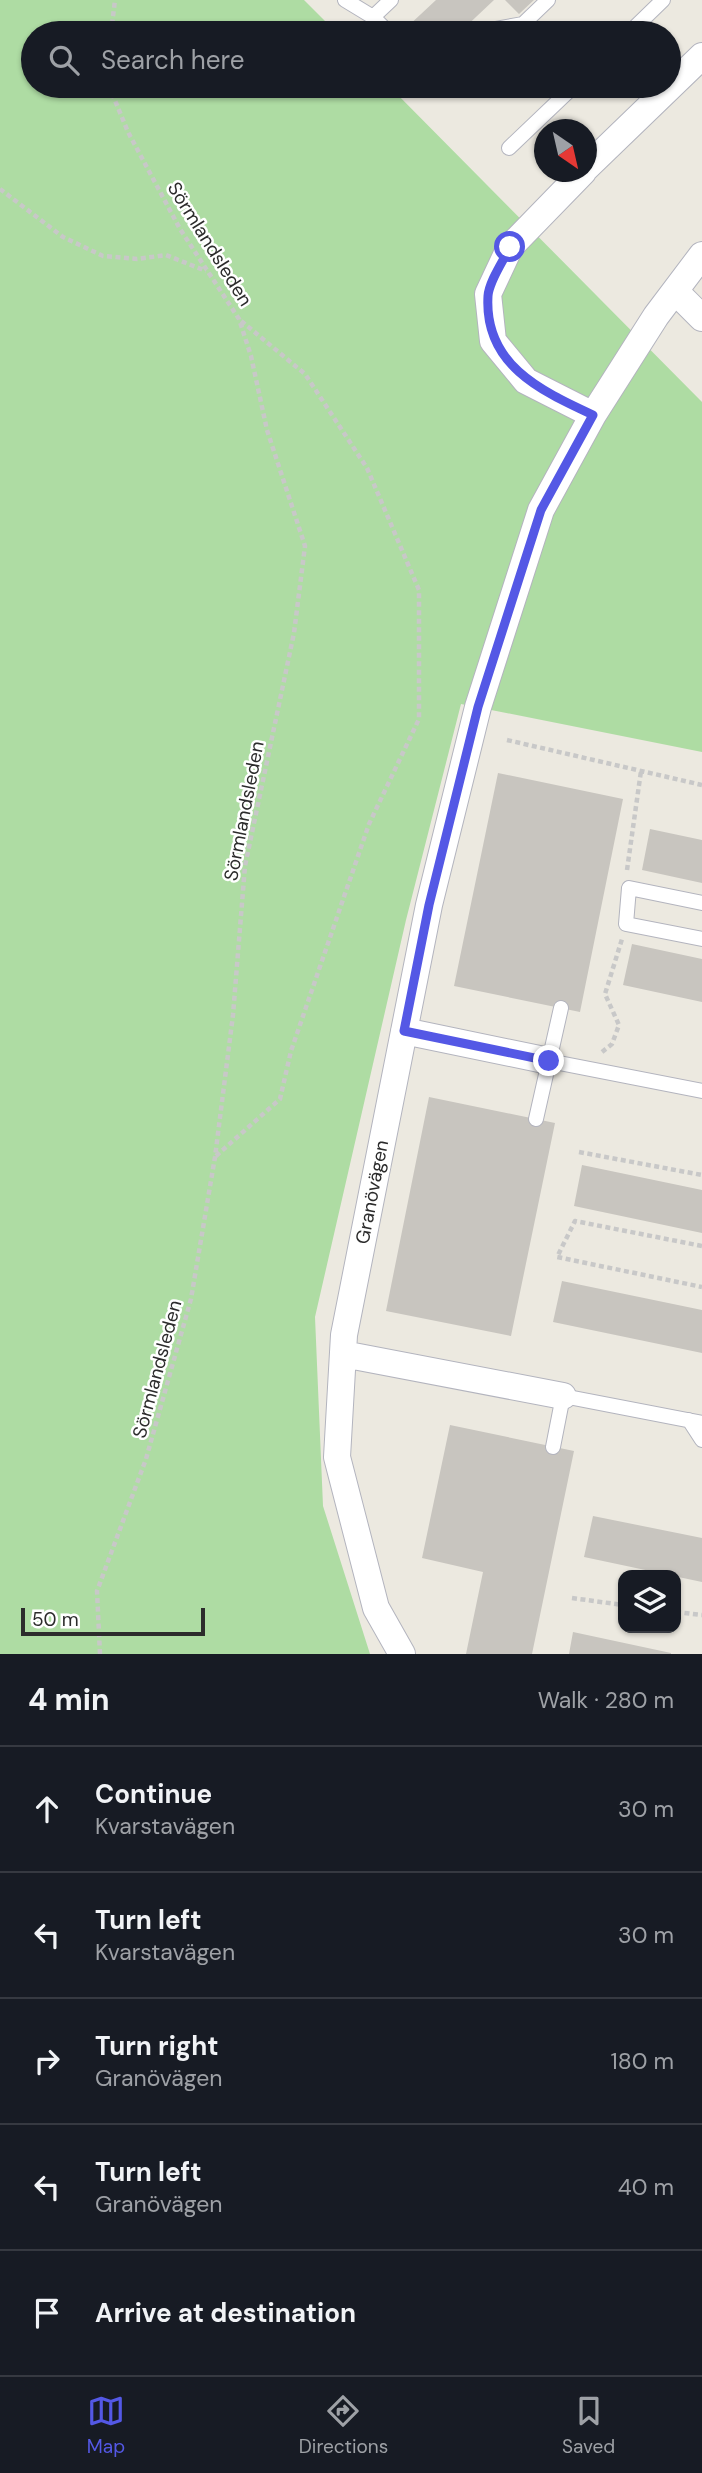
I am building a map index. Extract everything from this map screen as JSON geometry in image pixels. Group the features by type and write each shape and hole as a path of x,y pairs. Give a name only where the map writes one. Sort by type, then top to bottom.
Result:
{"street":[{"path":"681,76 702,56"},
{"path":"597,158 659,98"},
{"path":"573,182 510,247 488,294 493,341 526,381 593,415"},
{"name":"Granövägen","path":"402,1654 376,1608 337,1457 343,1354 429,905 478,707 541,510 593,415 702,255"},
{"path":"675,291 702,318"},
{"path":"404,1031 549,1061"},
{"path":"343,1354 563,1396"}],"lane":[{"path":"345,0 377,21"},
{"path":"373,17 391,0"},
{"path":"526,21 548,0"},
{"path":"641,21 663,0"},
{"path":"509,148 561,98"},
{"path":"702,903 629,888 626,924 702,939"},
{"path":"536,1119 561,1008"},
{"path":"549,1061 702,1091"},
{"path":"553,1447 563,1396 696,1421 702,1440"}],"path":[{"path":"112,21 115,0"},
{"name":"Sörmlandsleden","path":"100,1654 97,1591 146,1460 191,1299 215,1157 233,1015 245,866 294,632 305,545 267,430 251,356 239,319 208,271 128,132 114,98"},
{"path":"0,188 63,237 103,256 137,259 166,256 208,271"},
{"path":"215,1157 280,1099 290,1051 360,848 419,719 419,590 367,468 305,373 239,319"},
{"path":"506,740 702,785"},
{"path":"629,888 628,857 641,771"},
{"path":"582,1068 612,1044 619,1024 605,994 626,924"},
{"path":"579,1152 702,1175"},
{"path":"702,1246 575,1220 557,1257 702,1287"},
{"path":"572,1598 618,1604"},
{"path":"681,1613 702,1615"}],"green space":[{"path":"0,0 304,0 325,21 21,21 21,98 401,98 702,402 702,752 461,704 406,920 315,1317 323,1506 370,1654 0,1654"}],"building":[{"path":"436,0 494,0 472,21 414,21"},
{"path":"505,0 534,0 519,14"},
{"path":"498,773 623,799 580,1012 454,986"},
{"path":"650,829 702,840 702,883 642,870"},
{"path":"632,944 702,959 702,1002 623,985"},
{"path":"429,1097 555,1123 511,1336 386,1311"},
{"path":"582,1165 702,1190 702,1233 574,1206"},
{"path":"562,1281 702,1310 702,1353 553,1322"},
{"path":"450,1425 574,1451 532,1654 466,1654 483,1572 422,1558"},
{"path":"593,1516 702,1538 702,1582 681,1578 681,1570 645,1570 584,1557"},
{"path":"573,1632 671,1653 671,1654 569,1654"}],"route":[{"path":"510,247 488,294 493,341 526,381 593,415 541,510 478,707 429,905 404,1031 549,1061"}]}
